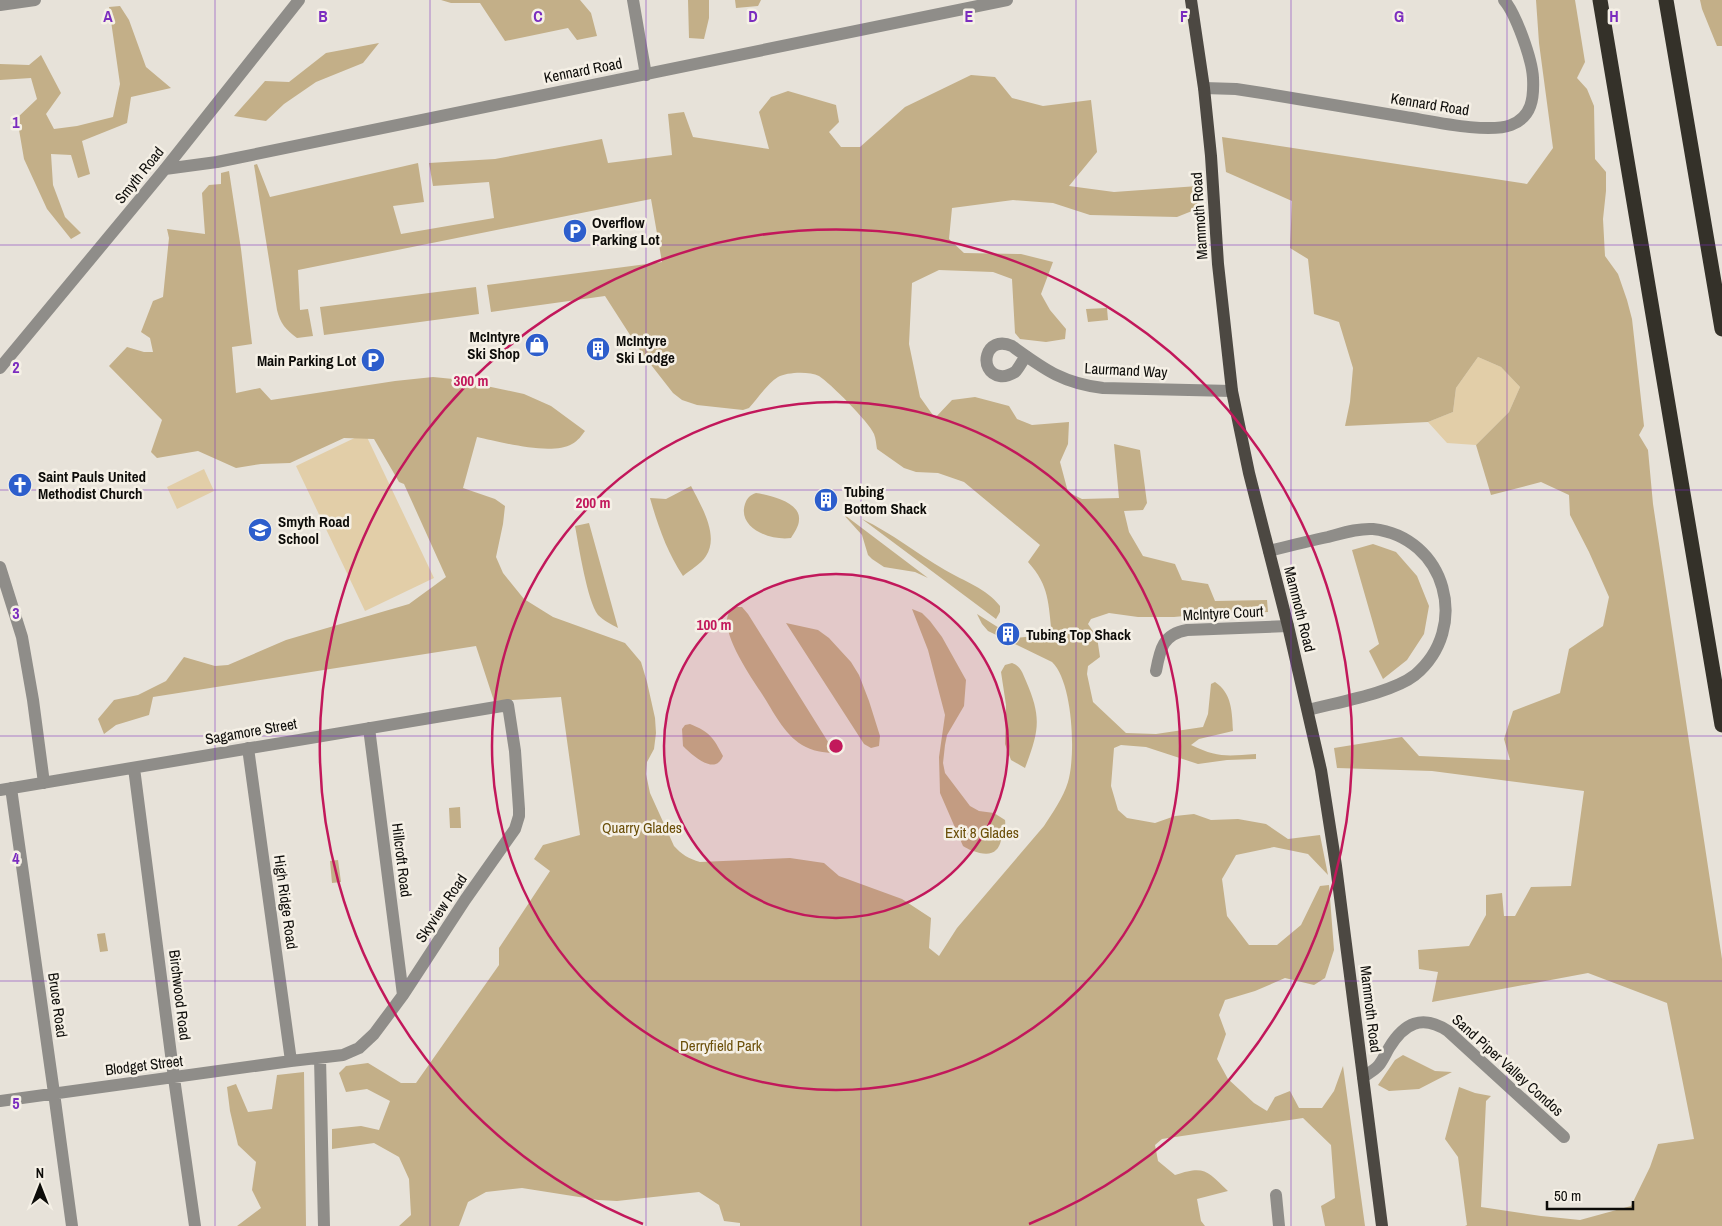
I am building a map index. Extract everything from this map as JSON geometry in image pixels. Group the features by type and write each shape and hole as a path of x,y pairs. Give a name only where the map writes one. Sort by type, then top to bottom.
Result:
{"highway":[{"path":"1600,0 1722,725"},
{"path":"1666,0 1722,329"}],"main road":[{"name":"Mammoth Road","path":"1191,0 1204,88 1211,156 1218,264 1232,391 1249,473 1288,626 1321,770 1335,857 1382,1226"}],"street":[{"path":"0,5 35,0"},
{"name":"Smyth Road","path":"0,368 165,169 299,0"},
{"path":"633,0 646,75"},
{"name":"Kennard Road","path":"165,169 217,162 1007,0"},
{"name":"Kennard Road","path":"1204,88 1236,89 1435,122 1485,128 1499,128 1511,125 1529,112 1534,89 1533,72 1511,10 1504,0"},
{"name":"Laurmand Way","path":"1026,356 1055,376 1087,386 1232,391"},
{"path":"1269,551 1358,529 1385,531 1410,542 1420,550 1436,571 1444,592 1446,612 1442,634 1431,657 1415,675 1388,689 1308,710"},
{"path":"0,567 22,637 44,783"},
{"name":"McIntyre Court","path":"1156,671 1158,657 1164,644 1169,636 1177,632 1288,626"},
{"name":"Sagamore Street","path":"5,789 508,705"},
{"name":"Skyview Road","path":"291,1061 343,1055 359,1048 374,1034 403,995 518,822 518,786 512,724 508,705"},
{"name":"Hillcroft Road","path":"369,728 403,995"},
{"name":"High Ridge Road","path":"248,748 291,1061"},
{"name":"Birchwood Road","path":"134,768 195,1226"},
{"name":"Bruce Road","path":"5,789 54,1093 72,1226"},
{"name":"Sand Piper Valley Condos","path":"1363,1077 1380,1064 1400,1031 1412,1024 1431,1022 1448,1031 1564,1137"},
{"path":"320,1058 324,1226"},
{"name":"Blodget Street","path":"0,1100 291,1061"},
{"path":"1276,1195 1280,1226"}],"shaded area":[{"path":"441,0 580,0 591,13 597,36 577,40 568,28 505,41 480,3 451,3"},
{"path":"688,0 709,0 709,18 704,39 689,38"},
{"path":"735,0 761,0 758,6 736,8"},
{"path":"1536,0 1575,0 1585,62 1577,78 1587,89 1594,106 1595,159 1606,172 1603,219 1605,256 1618,274 1632,319 1644,426 1639,435 1648,450 1653,504 1722,959 1722,1226 1465,1226 1467,1225 1458,1157 1445,1139 1459,1087 1491,1096 1486,1101 1481,1207 1580,1220 1631,1206 1650,1167 1658,1144 1694,1139 1667,1003 1588,973 1432,1002 1438,972 1419,969 1418,950 1469,946 1486,915 1486,895 1502,893 1504,916 1515,916 1531,887 1571,886 1584,791 1432,771 1337,768 1334,748 1402,737 1419,756 1510,760 1504,739 1513,711 1560,693 1569,649 1603,626 1609,597 1570,515 1569,495 1541,482 1491,495 1476,445 1509,412 1520,387 1501,367 1478,357 1456,388 1453,412 1428,422 1345,426 1350,402 1353,368 1339,322 1314,314 1308,259 1290,248 1292,201 1226,172 1222,137 1527,184 1553,148 1539,43"},
{"path":"1700,0 1722,0 1722,46 1717,46"},
{"path":"120,6 129,20 146,67 171,88 131,97 127,123 82,141 90,174 78,178 71,155 51,154 53,185 65,217 81,233 71,239 47,209 24,159 17,118 37,99 31,78 0,80 0,64 29,65 41,55 61,93 46,114 54,129 77,126 113,117 120,84 109,7"},
{"path":"379,43 363,63 316,82 284,104 266,121 234,116 265,81 289,82 326,53"},
{"path":"971,75 995,77 1012,98 1043,106 1091,100 1097,152 1069,186 1114,192 1198,186 1197,209 1177,217 1090,215 1053,203 1013,200 952,208 949,239 964,253 1021,254 1053,262 1041,294 1050,310 1066,329 1065,339 1046,342 1020,339 1015,333 1012,279 993,272 939,270 912,283 909,344 920,397 935,418 952,400 975,397 1009,406 1017,419 1032,425 1069,422 1068,444 1060,462 1068,492 1082,499 1119,498 1114,444 1140,450 1147,503 1143,510 1124,511 1129,532 1143,556 1175,564 1182,580 1208,584 1215,601 1267,600 1268,612 1215,613 1174,617 1138,617 1109,613 1091,619 1088,624 1097,637 1100,657 1088,666 1087,674 1093,702 1126,733 1156,734 1203,727 1208,714 1211,684 1215,682 1221,686 1228,697 1233,731 1199,739 1191,745 1208,752 1223,755 1256,754 1256,759 1198,764 1146,747 1121,745 1114,748 1111,786 1118,810 1127,818 1155,823 1175,816 1194,814 1211,820 1238,819 1266,824 1288,839 1320,835 1328,875 1308,854 1274,847 1236,855 1222,879 1227,916 1249,945 1277,945 1301,925 1320,886 1329,885 1334,950 1325,978 1314,985 1285,978 1255,991 1225,1000 1219,1015 1226,1034 1217,1059 1228,1079 1254,1103 1267,1111 1275,1097 1290,1091 1299,1108 1322,1108 1334,1091 1343,1066 1365,1226 1325,1226 1321,1206 1335,1198 1331,1145 1303,1118 1162,1139 1155,1145 1158,1161 1175,1175 1199,1170 1210,1175 1228,1191 1197,1199 1201,1221 1205,1226 740,1226 740,1223 724,1221 719,1205 699,1192 617,1201 598,1200 522,1188 486,1192 468,1202 459,1226 399,1226 411,1215 409,1179 399,1157 374,1143 332,1149 332,1129 361,1126 379,1130 390,1101 367,1089 346,1092 339,1073 346,1066 368,1063 401,1083 416,1083 499,965 499,948 550,871 534,859 543,845 580,835 561,697 494,701 476,646 153,697 149,715 116,725 104,734 98,719 114,700 138,695 166,681 184,657 215,666 228,665 286,640 409,604 446,577 404,484 399,482 374,439 344,438 290,463 261,464 236,468 198,451 157,458 151,452 162,420 109,366 127,347 144,352 153,352 150,338 141,332 153,301 163,297 169,238 167,229 205,234 202,193 209,185 221,184 221,173 229,171 241,249 252,344 232,347 236,393 260,388 271,400 395,381 433,377 453,379 524,394 551,406 585,431 572,444 552,449 512,445 477,437 463,488 495,499 505,506 496,557 503,573 524,599 553,617 625,643 641,662 655,718 656,733 654,749 647,762 646,774 650,793 674,846 686,856 700,862 790,858 824,863 839,876 902,899 931,918 929,948 939,956 957,928 1044,826 1061,799 1068,782 1072,755 1071,719 1064,685 1059,672 1052,662 988,631 977,614 1015,638 1052,634 1044,587 1028,562 1040,545 964,482 938,473 916,472 904,468 877,449 876,440 871,428 840,394 819,376 810,373 798,373 778,377 766,387 749,408 743,410 697,405 682,400 673,393 641,352 605,296 491,312 487,285 662,262 651,199 298,270 300,310 308,309 313,336 297,338 284,326 277,310 254,165 257,164 270,197 418,163 424,202 393,206 401,234 494,218 489,182 433,186 429,163 495,159 602,139 608,163 672,155 668,114 684,112 693,137 769,149 759,112 771,97 788,91 836,105 839,122 829,132 841,147 860,147 905,107"},
{"path":"476,287 479,314 324,335 320,307"},
{"path":"1107,308 1108,320 1088,322 1086,309"},
{"path":"1478,357 1501,367 1520,387 1509,412 1476,445 1447,443 1428,422 1453,412 1456,388"},
{"path":"365,433 434,578 365,611 296,466"},
{"path":"204,469 214,491 177,509 167,487"},
{"path":"691,486 707,520 711,539 710,548 704,559 683,576 672,558 656,519 650,498 666,499"},
{"path":"756,493 783,501 795,508 799,522 791,538 766,535 751,527 744,513 745,504 749,497"},
{"path":"842,513 928,578 915,572 884,567 872,559 868,555 862,535"},
{"path":"862,519 989,595 1000,606 1000,612 996,619"},
{"path":"589,523 618,628 598,615 590,598 575,526"},
{"path":"1373,544 1396,552 1417,576 1429,606 1424,634 1407,660 1383,679 1369,651 1379,644 1352,550"},
{"path":"737,607 742,607 748,614 835,753 818,751 802,745 779,722 742,663 729,635 727,622 729,613"},
{"path":"912,609 922,613 930,621 942,637 966,680 964,706 947,735 943,763 945,773 970,806 979,811 994,813 1005,820 1005,828 1000,843 993,852 984,854 963,846 940,793 939,757 945,715 928,650"},
{"path":"786,623 818,630 829,638 851,662 859,675 869,701 880,736 879,746 871,748 864,744"},
{"path":"1012,663 1018,666 1023,673 1035,705 1036,734 1025,768 1011,760 1005,744 1006,705 1001,672 1005,665"},
{"path":"690,724 707,733 713,740 723,756 719,762 709,764 704,762 692,755 683,746 682,729 685,725"},
{"path":"460,807 461,828 450,828 449,808"},
{"path":"338,860 341,882 332,883 330,861"},
{"path":"105,933 108,951 100,952 97,934"},
{"path":"1403,1055 1435,1071 1452,1072 1419,1089 1389,1091 1378,1085 1395,1060"},
{"path":"304,1072 306,1226 237,1226 261,1208 252,1190 256,1162 238,1145 230,1111 227,1087 236,1084 248,1112 272,1109 277,1075"}],"place":[{"name":"Overflow Parking Lot","path":"575,231"},
{"name":"McIntyre Ski Shop","path":"537,345"},
{"name":"McIntyre Ski Lodge","path":"598,349"},
{"name":"Main Parking Lot","path":"373,360"},
{"name":"Saint Pauls United Methodist Church","path":"20,485"},
{"name":"Tubing Bottom Shack","path":"826,500"},
{"name":"Smyth Road School","path":"260,530"},
{"name":"Tubing Top Shack","path":"1008,634"}],"park label":[{"name":"Quarry Glades","path":"642,827"},
{"name":"Exit 8 Glades","path":"982,832"},
{"name":"Derryfield Park","path":"721,1045"}]}
